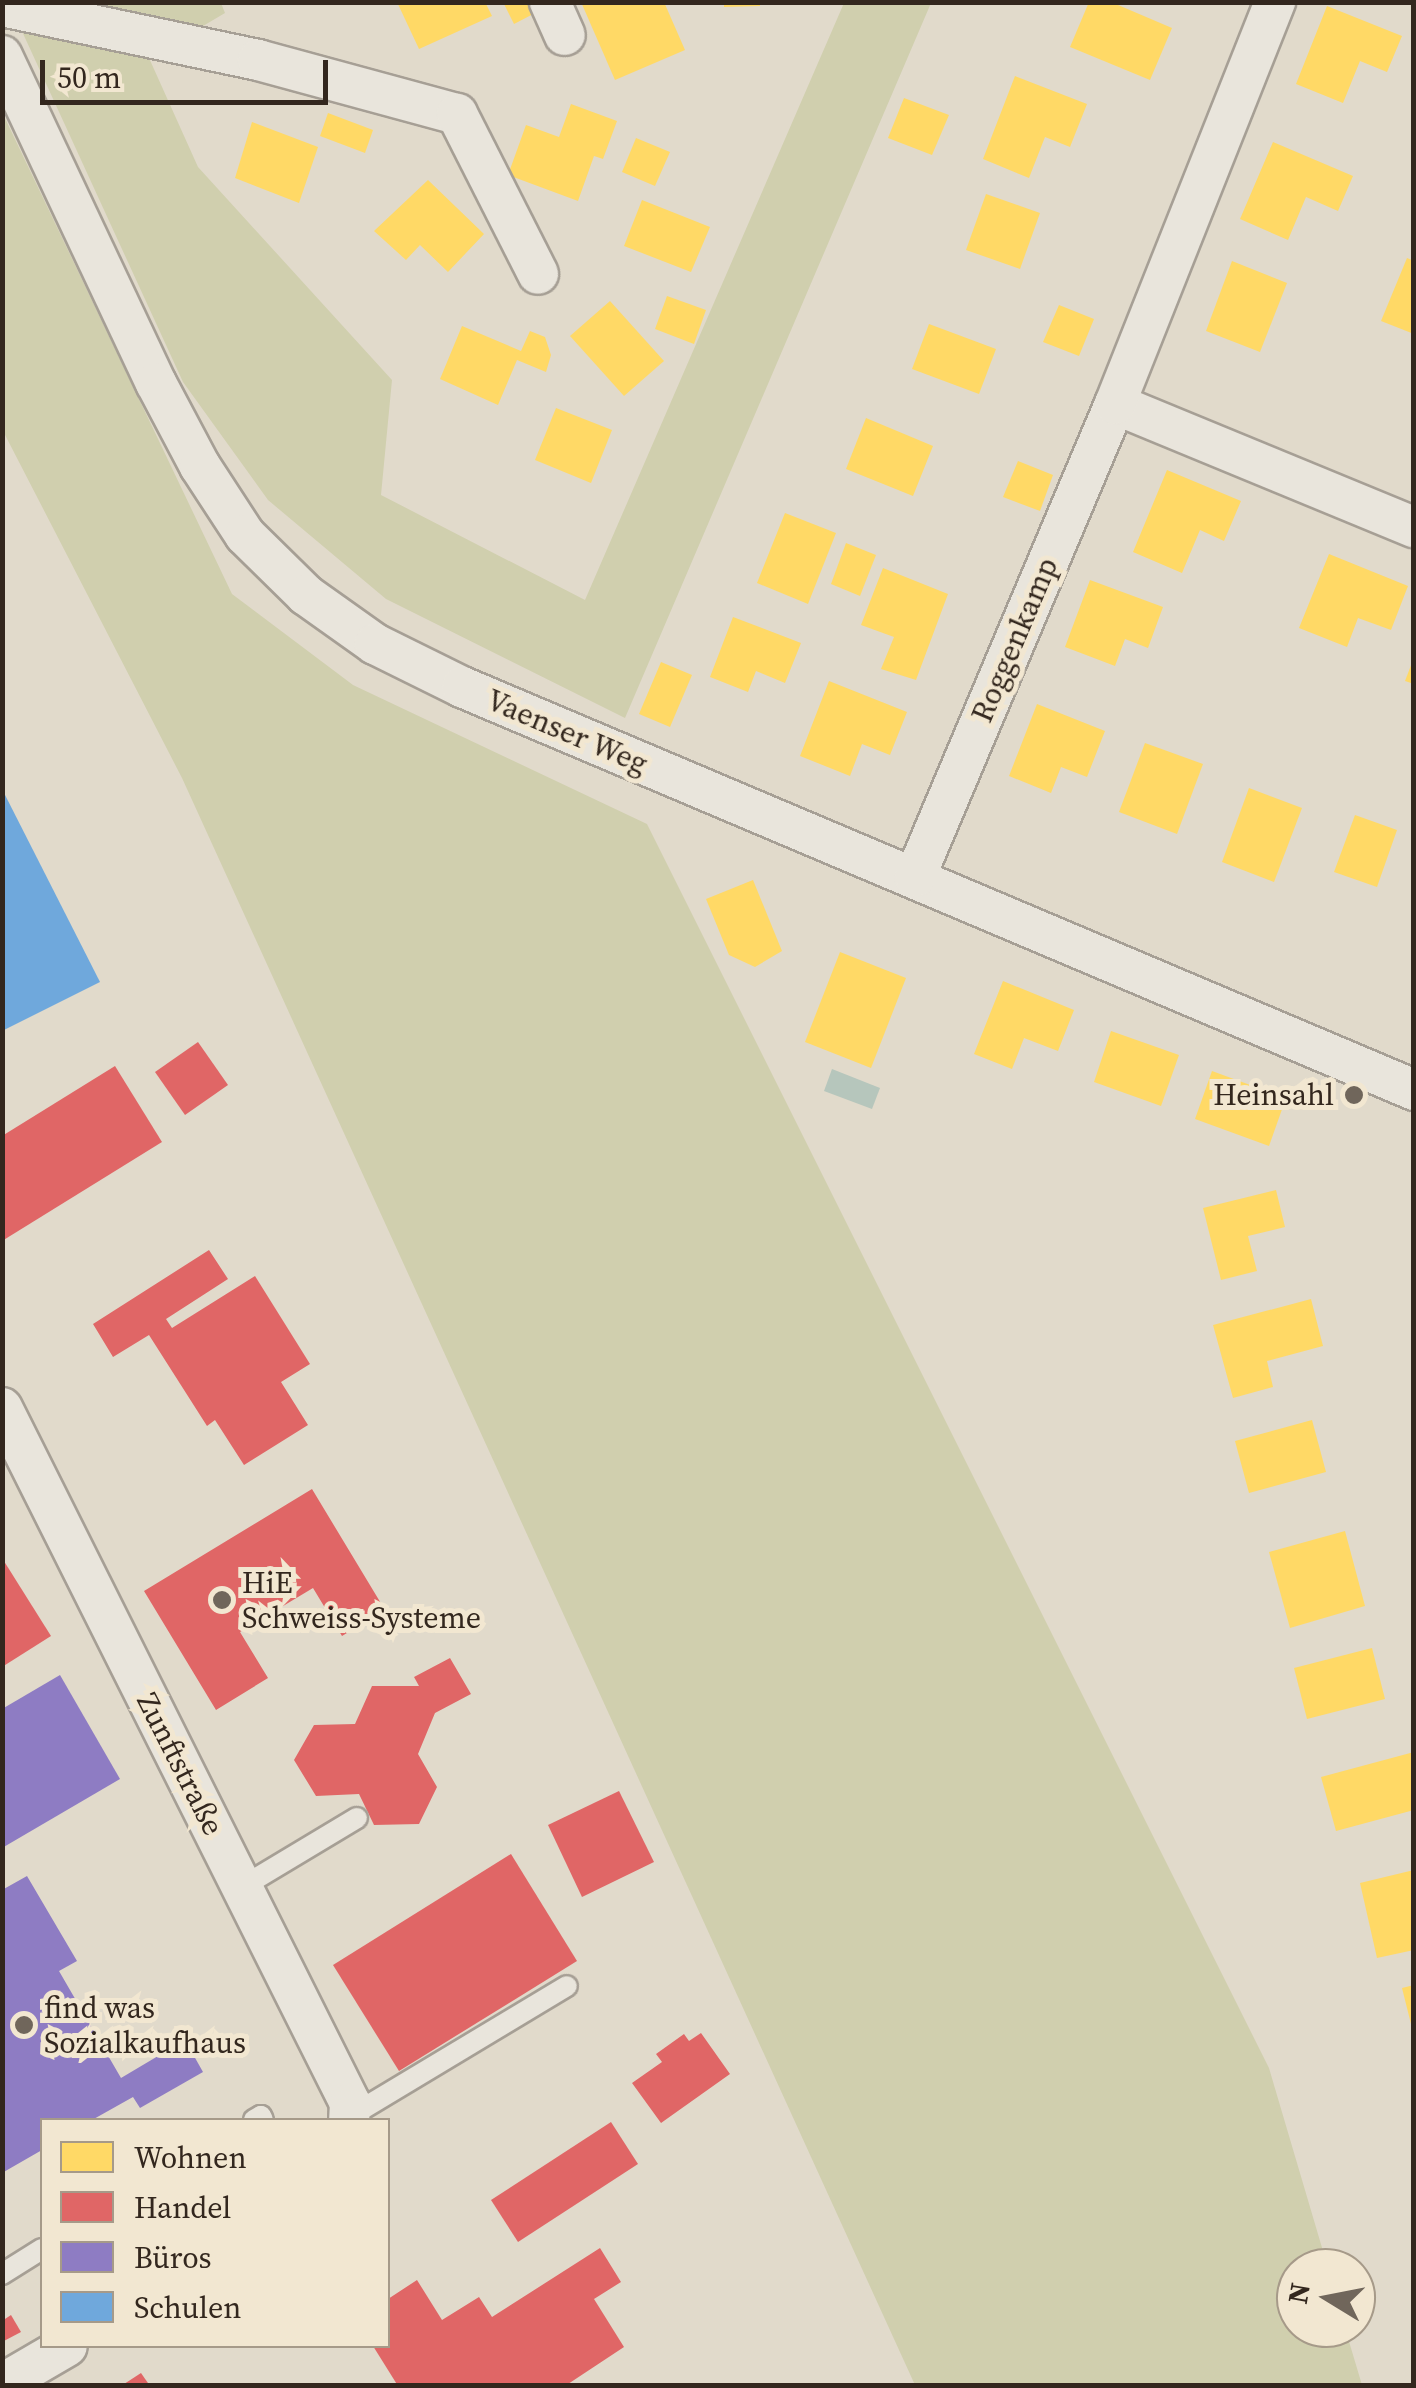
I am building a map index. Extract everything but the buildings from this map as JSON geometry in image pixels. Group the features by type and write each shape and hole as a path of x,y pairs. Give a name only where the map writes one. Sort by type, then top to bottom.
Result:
{"street":[{"name":"Roggenkamp","path":"915,877 1116,404 1275,2"},
{"path":"2,6 258,60 458,114 538,274"},
{"name":"Vaenser Weg","path":"2,56 156,383 200,466 245,535 306,595 375,644 462,688 1414,1090"},
{"path":"1116,404 1414,527"},
{"name":"Zunftstraße","path":"2,1408 350,2103 349,2118"},
{"path":"2,2384 64,2348"}],"lane":[{"path":"242,1887 357,1818"},
{"path":"351,2118 567,1986"},
{"path":"2,2274 40,2251"}],"green space":[{"path":"9,3 221,3 225,13 149,58 198,167 392,380 381,495 585,600 844,3 931,3 625,718 386,599 268,500 183,382"},
{"path":"3,114 232,594 353,685 647,824 1269,2068 1322,2248 1276,2248 1276,2348 1351,2348 1362,2385 915,2385 182,778 3,431"}],"shaded area":[{"path":"832,1069 880,1088 872,1109 824,1091"}],"place":[{"name":"Heinsahl","path":"1354,1095"},
{"name":"HiE Schweiss-Systeme","path":"222,1600"},
{"name":"find was Sozialkaufhaus","path":"24,2025"}]}
